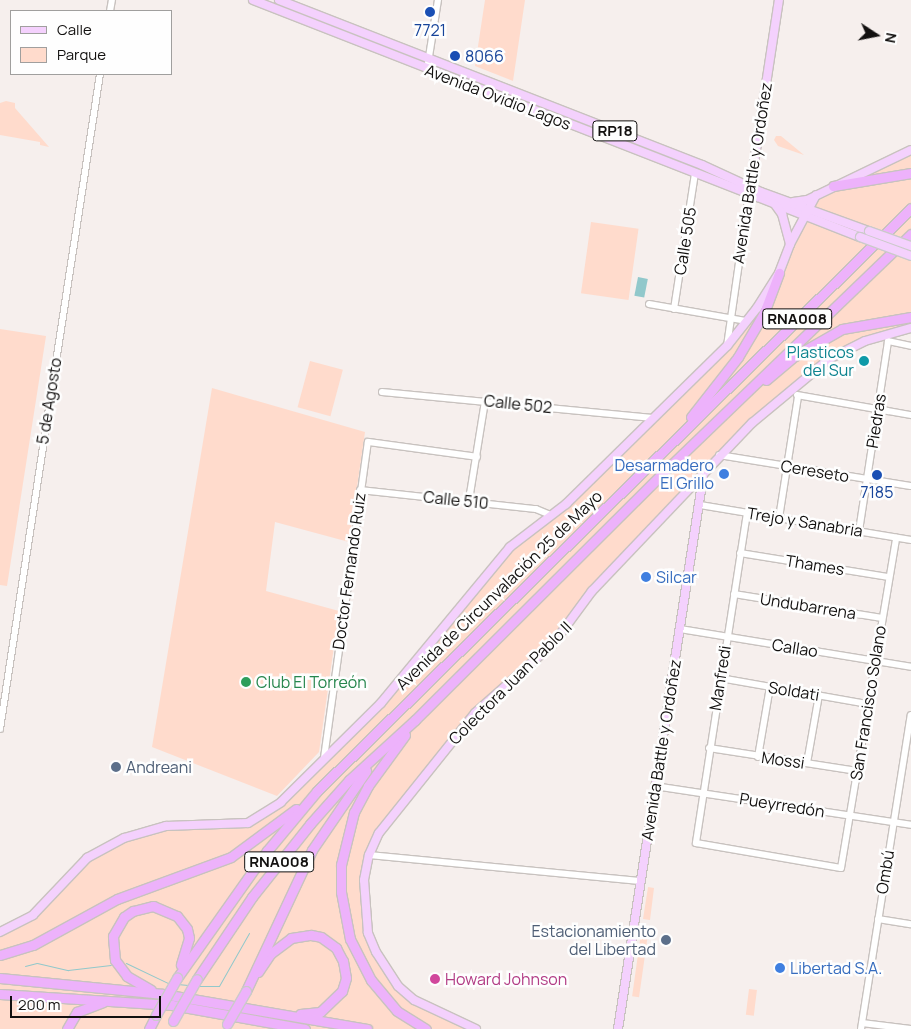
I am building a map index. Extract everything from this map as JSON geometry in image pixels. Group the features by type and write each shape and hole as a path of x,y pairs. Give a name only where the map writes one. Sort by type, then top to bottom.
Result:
{"highway":[{"path":"834,186 911,172"},
{"name":"Avenida de Circunvalación 25 de Mayo","path":"149,1029 177,978 261,858 317,791 911,208"},
{"name":"Avenida de Circunvalación 25 de Mayo","path":"171,1025 223,936 281,859 330,801 416,720 725,413 911,234"},
{"path":"683,430 738,358 764,313 778,273"},
{"path":"725,413 795,356 826,336 856,324 911,317"},
{"path":"416,720 368,786 354,812 341,865 341,892 350,939 371,980 397,1011 426,1029"},
{"path":"246,991 312,850 376,757"},
{"path":"0,955 33,945 117,899 231,857 261,838 317,791"},
{"path":"163,994 135,983 115,960 113,936 124,917 133,911 153,906 172,912 183,922 188,944 177,978"},
{"path":"225,1027 270,954 291,938 311,935 321,937 336,948 343,961 346,978 336,1000 320,1012 273,1014"},
{"path":"0,978 163,994 367,1029"},
{"path":"0,994 121,1000 172,1005 305,1029"},
{"path":"67,1029 71,1020 85,1007 121,1000"}],"main road":[{"name":"Avenida Ovidio Lagos","path":"253,0 272,4 426,69 695,174 774,203 911,246"},
{"name":"Avenida Ovidio Lagos","path":"279,0 750,185 791,202 805,212 860,237 911,256"},
{"name":"Avenida Battle y Ordoñez","path":"749,194 779,0"},
{"path":"791,202 816,195 911,150"},
{"path":"0,932 33,915 67,876 107,847 166,826 248,823 282,802 381,703 510,547 566,504 727,346 746,322 778,273 805,212 816,195"},
{"path":"774,203 782,214 790,244"},
{"name":"Colectora Juan Pablo II","path":"476,1029 414,1000 387,972 376,952 367,924 364,880 369,855 379,833 475,713 552,644 592,590 719,455 829,359 849,348 886,338 911,328"},
{"name":"Avenida Battle y Ordoñez","path":"618,1029 654,786 704,472"}],"street":[{"path":"426,69 438,0"},
{"name":"5 de Agosto","path":"0,729 100,75"},
{"name":"Calle 505","path":"674,309 695,174"},
{"name":"Avenida Battle y Ordoñez","path":"727,346 729,318 749,194"},
{"path":"649,304 746,322"},
{"path":"886,338 911,346"},
{"name":"Piedras","path":"859,531 878,410 886,338"},
{"path":"779,518 798,396 793,389"},
{"name":"Calle 502","path":"382,392 653,418"},
{"path":"798,396 911,415"},
{"path":"469,500 485,401"},
{"name":"Doctor Fernando Ruiz","path":"324,758 368,442 477,457"},
{"name":"Cereseto","path":"719,455 911,486"},
{"name":"Calle 510","path":"360,490 469,500 536,509 550,515"},
{"name":"Trejo y Sanabria","path":"700,505 911,540"},
{"name":"Manfredi","path":"747,513 709,748 696,844 841,868"},
{"name":"San Francisco Solano","path":"841,868 896,538"},
{"name":"Thames","path":"740,553 889,577"},
{"name":"Undubarrena","path":"734,594 882,618"},
{"name":"Callao","path":"680,629 911,667"},
{"name":"Soldati","path":"720,678 867,704"},
{"path":"758,757 770,687"},
{"path":"807,764 819,695"},
{"name":"Ombú","path":"861,1026 893,823 908,745 911,715"},
{"name":"Mossi","path":"709,748 857,771"},
{"name":"Pueyrredón","path":"654,786 911,825"},
{"path":"369,855 640,881"},
{"path":"878,919 911,924"},
{"path":"861,1026 911,1029"}],"green space":[{"path":"485,0 525,0 513,81 475,66"},
{"path":"6,101 15,103 15,108 49,147 40,145 40,142 0,135 0,103"},
{"path":"776,136 781,136 804,155 778,146 774,140"},
{"path":"911,150 911,328 849,348 752,423 592,591 552,644 475,713 379,833 369,855 364,907 376,952 414,1000 476,1029 0,1029 0,932 19,924 67,876 107,847 166,826 231,825 261,818 381,703 510,547 566,503 688,383 757,308 816,195"},
{"path":"591,222 639,229 629,300 581,293"},
{"path":"0,329 46,336 7,586 0,585"},
{"path":"310,361 343,370 330,416 298,407"},
{"path":"212,388 365,432 349,542 275,522 266,591 339,611 319,752 277,796 152,747"},
{"path":"648,887 654,888 650,920 643,919"},
{"path":"642,926 649,927 639,997 632,996"},
{"path":"749,989 757,990 754,1016 746,1015"}],"water":[{"path":"638,277 648,279 644,298 634,296"}],"waterway":[{"path":"197,986 219,986 249,933"},
{"path":"25,966 37,963 68,970 111,965"},
{"path":"126,963 170,984"},
{"path":"177,984 188,985"}],"place":[{"name":"7721","path":"430,12"},
{"name":"8066","path":"455,56"},
{"name":"Plasticos del Sur","path":"864,361"},
{"name":"Desarmadero El Grillo","path":"724,474"},
{"name":"7185","path":"877,475"},
{"name":"Silcar","path":"646,577"},
{"name":"Club El Torreón","path":"246,682"},
{"name":"Andreani","path":"116,767"},
{"name":"Estacionamiento del Libertad","path":"666,940"},
{"name":"Libertad S.A.","path":"780,968"},
{"name":"Howard Johnson","path":"435,979"}]}
